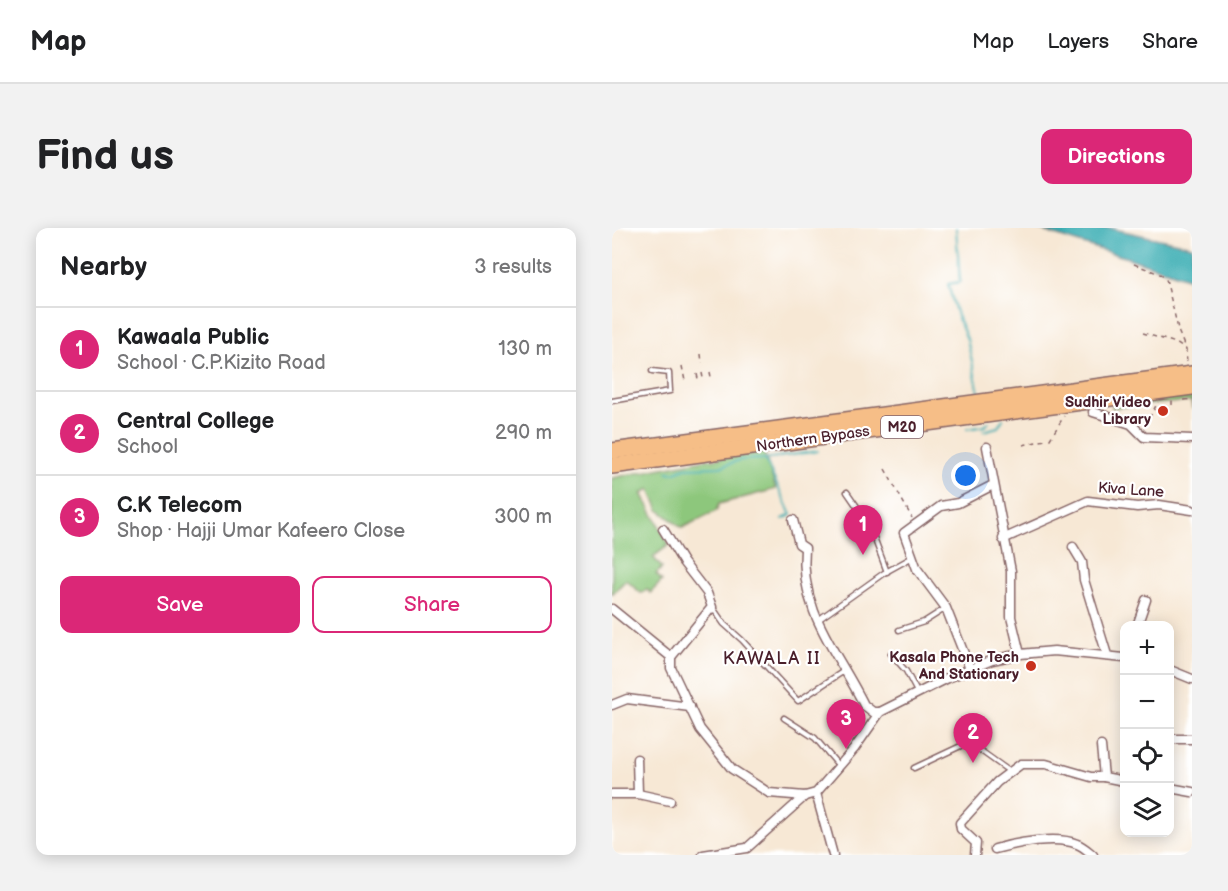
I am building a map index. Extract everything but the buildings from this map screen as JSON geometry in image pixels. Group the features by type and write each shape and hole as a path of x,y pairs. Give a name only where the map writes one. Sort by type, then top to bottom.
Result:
{"highway":[{"name":"Northern Bypass","path":"612,451 1189,378"},
{"name":"Northern Bypass","path":"612,466 1189,378"}],"street":[{"path":"1093,412 1131,424 1142,436 1192,439"},
{"path":"987,447 1012,580 1012,622 1020,654"},
{"path":"970,669 946,608 922,577 904,537 906,530 941,506 963,501 993,485"},
{"name":"Kiva Lane","path":"1003,539 1088,501 1137,507 1159,505 1192,510"},
{"path":"793,520 799,544 805,549 803,579 818,620 864,705 873,712 880,712"},
{"path":"663,529 683,562 707,592 712,607 708,609 671,657 671,668 700,729 744,779 769,793 805,796 816,793 880,712 917,692 970,669 1020,654 1054,651 1120,657"},
{"path":"1073,547 1082,562 1084,580 1107,655"},
{"path":"1139,621 1146,600"},
{"path":"612,609 671,657"},
{"path":"1174,672 1192,679"},
{"path":"612,705 627,699 690,707"},
{"path":"1175,739 1192,740"},
{"path":"1101,746 1104,777"},
{"path":"637,759 638,794"},
{"path":"975,855 976,843 961,829 960,823 1009,771 1021,764 1046,764 1091,777 1120,780"},
{"path":"1174,789 1192,792"},
{"path":"816,793 833,855"},
{"path":"612,794 638,794 670,801"},
{"path":"703,855 746,851 805,796"},
{"path":"995,849 1020,843 1063,841 1075,843 1093,855"}],"lane":[{"path":"612,401 670,391 669,373 652,371"},
{"path":"847,492 868,524 886,572"},
{"path":"818,620 886,572 912,558"},
{"path":"712,607 724,624 742,640 796,700 802,700 819,685 844,671"},
{"path":"899,630 924,621 946,608"},
{"path":"891,654 906,671 917,692"},
{"path":"784,718 815,738 839,766"},
{"path":"914,768 965,744 974,746 1009,771"}],"path":[{"path":"1134,264 1160,274 1166,279 1176,324 1188,358 1189,378"},
{"path":"1143,333 1176,342 1186,350"},
{"path":"700,354 702,363"},
{"path":"682,366 685,381"},
{"path":"710,372 711,377"},
{"path":"702,373 703,378"},
{"path":"697,374 698,379"},
{"path":"1142,436 1158,402"},
{"path":"1023,445 1050,439 1062,416 1068,414"},
{"path":"885,469 914,524"}],"green space":[{"path":"1192,393 1192,409 1191,401 1112,408 1112,405"},
{"path":"764,452 776,489 719,504 716,511 682,528 659,510 650,489 642,493 669,545 653,557 662,568 656,574 662,581 650,593 647,589 641,593 626,580 612,594 612,478 698,461"}],"water":[{"path":"1035,228 1109,228 1192,246 1192,280 1153,266"}],"waterway":[{"path":"956,228 960,282 948,284 957,316 967,339 979,393"},
{"path":"983,431 998,427 1003,419"},
{"path":"967,429 985,426 989,422"},
{"path":"667,472 674,473 685,468 720,467 740,460 765,459 818,451"},
{"path":"765,459 791,515 783,519"}],"place":[{"name":"Sudhir Video Library","path":"1163,411"},
{"name":"Kawaala Public","path":"863,555"},
{"name":"Kasala Phone Tech And Stationary","path":"1031,666"},
{"name":"C.K Telecom","path":"846,749"},
{"name":"Central College","path":"973,763"}],"district":[{"name":"KAWALA II","path":"772,658"}]}
